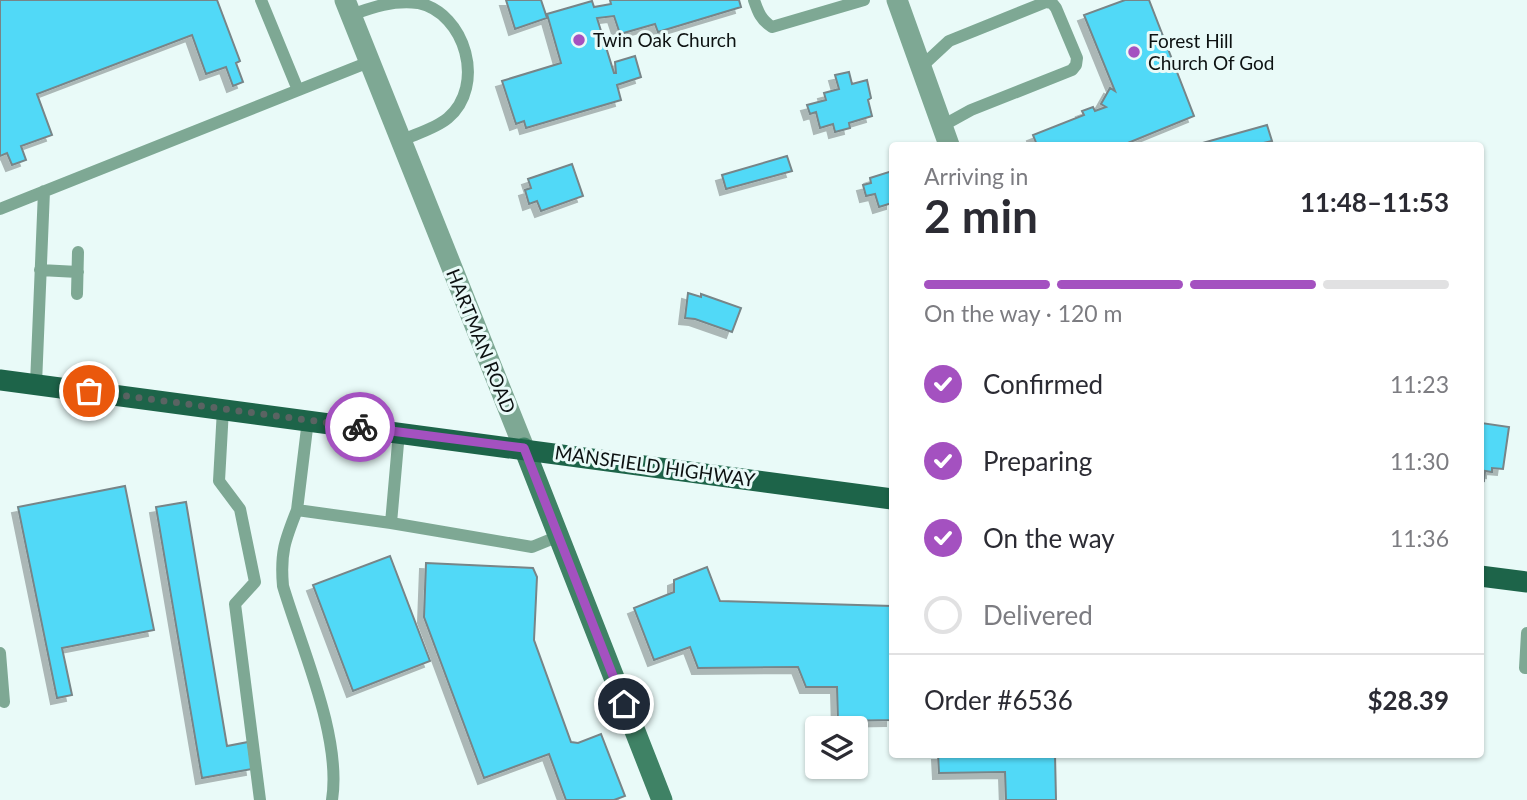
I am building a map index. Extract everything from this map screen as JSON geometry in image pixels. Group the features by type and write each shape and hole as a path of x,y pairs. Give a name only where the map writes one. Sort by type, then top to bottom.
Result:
{"main road":[{"name":"MANSFIELD HIGHWAY","path":"0,380 889,499"},
{"path":"1484,577 1527,582"}],"street":[{"path":"897,0 945,136"},
{"name":"HARTMAN ROAD","path":"348,8 662,800"}],"lane":[{"path":"261,0 298,90"},
{"path":"754,0 764,22 772,27 864,0"},
{"path":"348,8 416,2 446,17 461,39 467,66 467,89 463,100 442,122 400,141"},
{"path":"921,68 949,41 1046,2 1052,3 1056,8 1077,58 1072,70 971,110 945,136"},
{"path":"0,209 369,62"},
{"path":"36,384 44,191"},
{"path":"77,294 78,252"},
{"path":"40,270 78,272"},
{"path":"223,409 219,481 240,509 255,582 235,604 260,800"},
{"path":"308,420 298,510 283,545 281,568 283,586 320,698 331,750 332,800"},
{"path":"391,523 399,432"},
{"path":"298,510 532,547 559,536"},
{"path":"1527,633 1527,668"},
{"path":"0,653 4,702"}],"building":[{"path":"0,0 217,0 240,61 236,63 243,82 233,86 226,67 206,74 192,35 37,94 52,135 21,146 26,160 12,165 7,153 0,156"},
{"path":"506,0 541,0 547,18 515,29"},
{"path":"610,0 739,0 741,7 658,32 655,24 620,34 614,16 597,18 614,73 615,62 635,56 641,77 617,85 621,100 526,128 524,121 516,124 502,81 561,63 547,14 592,1 594,7 611,4"},
{"name":"Forest Hill Church Of God","path":"1125,0 1149,0 1194,116 1130,142 1036,142 1033,135 1084,115 1082,111 1093,107 1095,111 1106,107 1101,104 1110,88 1115,91 1084,15"},
{"path":"849,72 852,84 867,80 872,116 849,123 850,128 835,132 833,124 820,128 816,112 810,114 807,105 826,100 824,93 839,89 835,75"},
{"path":"1267,125 1272,141 1268,142 1206,142"},
{"path":"787,156 792,171 726,189 722,175"},
{"path":"572,164 583,196 541,211 537,201 529,204 525,190 531,188 528,179"},
{"path":"889,172 889,204 879,207 875,194 866,196 863,185 871,183 870,178"},
{"path":"688,293 701,297 701,294 741,308 732,332 685,318"},
{"path":"1484,423 1509,427 1503,469 1492,468 1492,472 1485,471 1484,481"},
{"path":"125,486 154,630 62,648 72,695 57,698 18,507"},
{"path":"186,502 227,746 248,742 252,769 202,778 156,507"},
{"path":"390,556 430,661 353,691 313,585"},
{"path":"426,563 533,568 537,577 534,640 571,742 578,743 601,734 625,796 614,800 566,800 549,754 484,778 424,617"},
{"path":"707,567 720,601 889,606 889,720 868,720 868,716 838,716 837,687 806,687 798,667 698,668 690,647 654,660 634,608 674,592 674,580"},
{"path":"938,758 1055,758 1056,800 1006,800 1005,772 939,773"}],"way so far":[{"path":"89,391 360,427"}],"place":[{"name":"Twin Oak Church","path":"579,40"},
{"name":"Forest Hill Church Of God","path":"1134,52"}],"route":[{"path":"360,427 524,448 624,704"}]}
